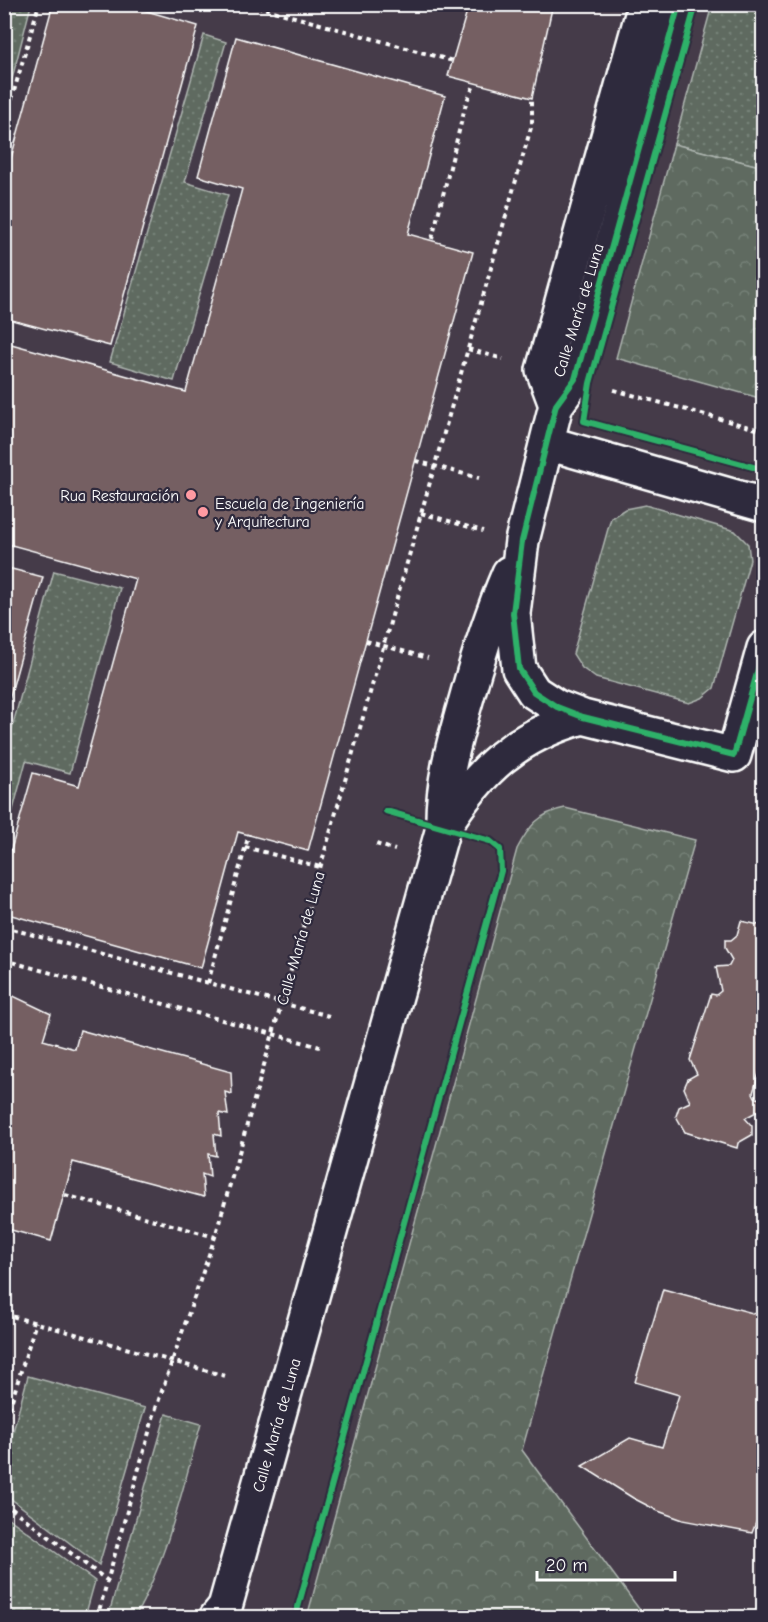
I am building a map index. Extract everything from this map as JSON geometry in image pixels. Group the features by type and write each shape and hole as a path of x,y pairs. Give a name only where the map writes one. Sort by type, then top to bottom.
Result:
{"street":[{"name":"Calle María de Luna","path":"556,405 543,370 645,4"},
{"name":"Calle María de Luna","path":"679,4 575,378 556,405 522,541 513,613 519,669 534,692 545,700 584,717 734,755 764,648"},
{"path":"547,443 764,505"},
{"name":"Calle María de Luna","path":"222,1614 443,828 442,797 450,758 489,619 522,541"},
{"name":"Calle María de Luna","path":"443,828 475,782 515,746 539,732 584,717"}],"path":[{"path":"4,126 39,4"},
{"path":"248,4 453,61"},
{"path":"432,240 466,103 475,83"},
{"path":"468,349 513,362"},
{"path":"607,388 764,430"},
{"path":"416,461 479,478"},
{"path":"421,513 484,531"},
{"path":"366,641 428,658"},
{"path":"208,982 249,834"},
{"path":"376,844 398,851"},
{"path":"245,847 320,867"},
{"path":"4,927 329,1016"},
{"path":"4,960 320,1047"},
{"path":"65,1196 215,1237"},
{"path":"4,1314 229,1377"},
{"path":"4,1426 36,1322"},
{"path":"4,1503 108,1581"}],"shaded area":[{"path":"5,5 763,5 763,1617 5,1618"}],"green space":[{"path":"4,5 31,5 5,106"},
{"path":"712,5 763,5 763,167 674,144"},
{"path":"204,35 226,42 185,182 228,195 174,381 110,362"},
{"path":"674,144 763,167 763,399 616,358"},
{"path":"645,505 735,531 748,544 750,560 714,688 702,698 689,703 596,678 582,668 573,654 611,518 625,509"},
{"path":"54,571 120,588 70,773 26,761 5,840 5,754"},
{"path":"565,808 695,840 522,1450 645,1617 307,1617 517,849 536,822 548,813"},
{"path":"28,1376 145,1408 99,1565 6,1495 5,1461"},
{"path":"166,1414 201,1424 180,1498 157,1571 135,1617 108,1617"},
{"path":"4,1515 95,1581 85,1617 5,1617"}],"building":[{"path":"53,4 123,4 198,26 110,346 4,318 4,156 11,158"},
{"path":"469,4 553,4 532,98 448,76"},
{"name":"Escuela de Ingeniería y Arquitectura","path":"236,37 445,96 408,234 473,252 308,851 238,832 201,968 4,913 4,874 33,773 79,786 136,579 4,543 4,342 186,392 242,189 198,176"},
{"path":"4,567 43,577 4,718"},
{"path":"741,921 764,926 764,1057 753,1093 755,1097 763,1101 760,1110 745,1118 752,1126 752,1135 738,1143 737,1148 685,1132 676,1116 679,1107 690,1102 684,1088 688,1079 697,1074 690,1060 711,994 716,995 721,991 716,967 729,966 732,960 725,948 725,940 731,940 737,935"},
{"path":"4,987 11,995 51,1014 43,1040 75,1049 80,1030 231,1072 232,1094 225,1092 228,1115 219,1113 221,1136 214,1134 216,1156 208,1154 210,1177 202,1174 204,1197 73,1162 51,1241 4,1228"},
{"path":"663,1289 764,1316 764,1520 757,1520 752,1533 683,1520 658,1511 582,1466 630,1438 662,1447 679,1395 635,1382"}],"cycle path":[{"path":"679,4 575,379 556,405 522,541 513,613 519,669 534,692 557,707 583,717 734,755 764,648"},
{"path":"696,4 590,383 584,421 764,470"},
{"path":"295,1618 501,871 500,849 490,841 386,811"}],"place":[{"name":"Rua Restauración","path":"191,495"},
{"name":"Escuela de Ingeniería y Arquitectura","path":"203,512"}]}
